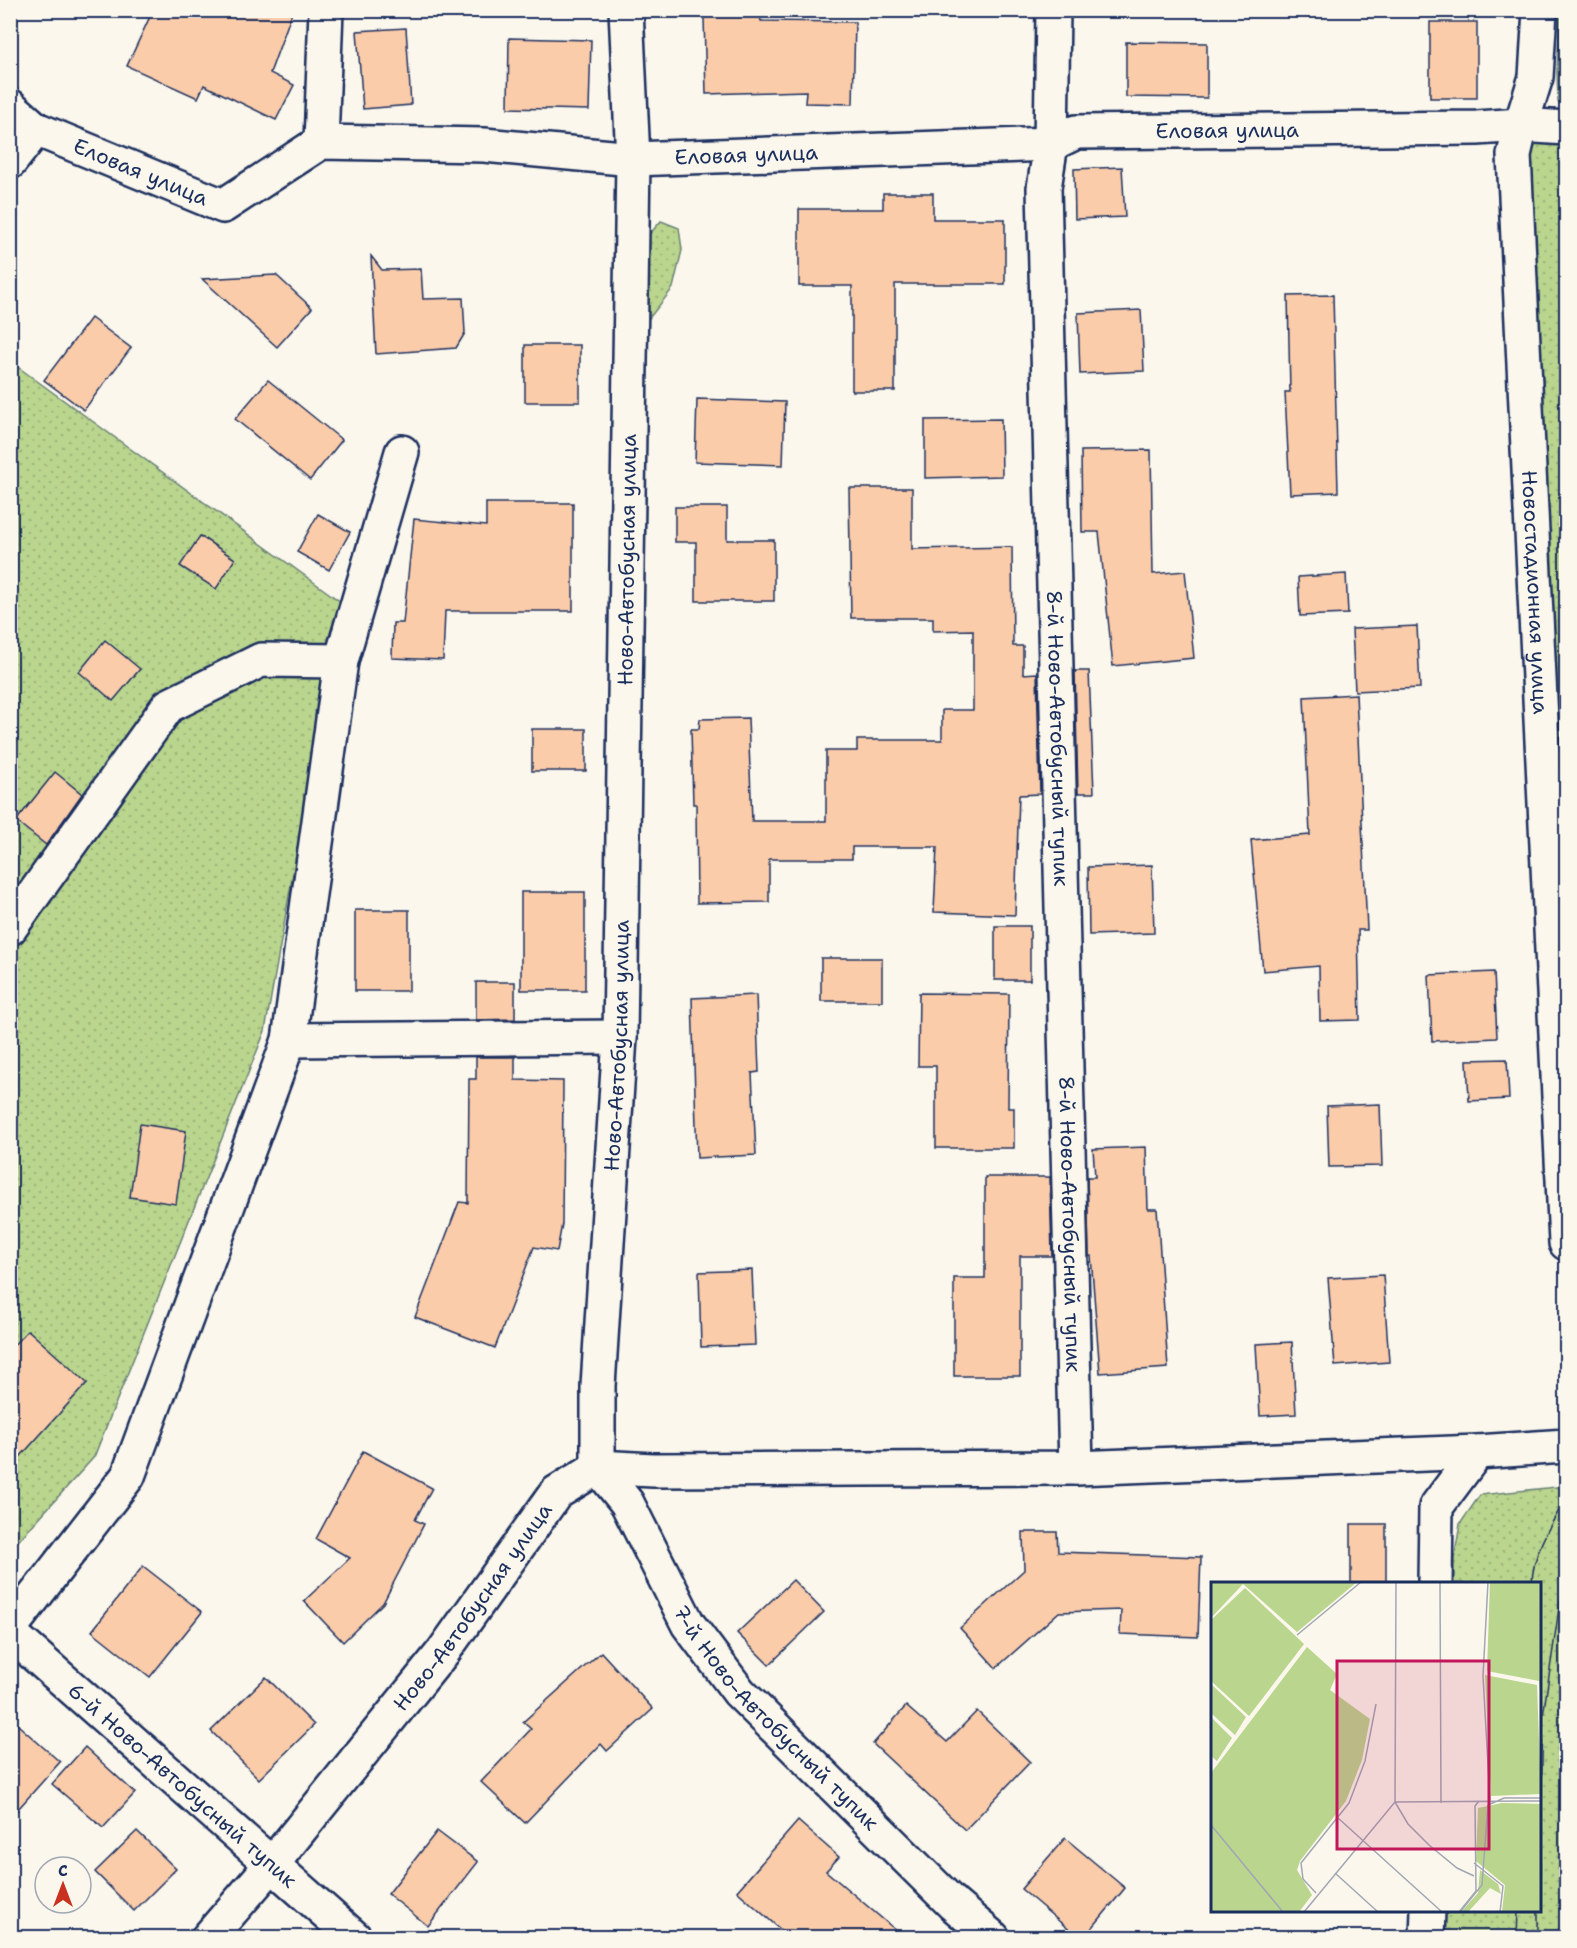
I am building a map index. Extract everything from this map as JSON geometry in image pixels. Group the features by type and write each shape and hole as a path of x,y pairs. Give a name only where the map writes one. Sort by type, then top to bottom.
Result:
{"street":[{"path":"321,142 326,10"},
{"name":"Ново-Автобусная улица","path":"208,1938 273,1863 443,1652 556,1493 598,1467 598,1386 620,1037 633,159 626,10"},
{"name":"8-й Ново-Автобусный тупик","path":"1053,10 1051,144 1044,188 1076,1468"},
{"name":"Новостадионная улица","path":"1540,10 1536,77 1514,155 1566,1243"},
{"name":"Еловая улица","path":"10,106 36,129 223,206 321,142 484,145 633,159 1051,144 1076,132 1477,128 1521,125"},
{"path":"1521,125 1566,128"},
{"path":"10,162 36,129"},
{"path":"10,1628 128,1476 289,1040 341,661 402,452"},
{"path":"10,928 168,706 261,660 341,661"},
{"path":"289,1040 620,1037"},
{"path":"598,1467 653,1470 1076,1468 1477,1452 1566,1446"},
{"path":"1435,1582 1436,1507 1477,1452"},
{"name":"7-й Ново-Автобусный тупик","path":"598,1467 627,1503 688,1624 739,1692 953,1904 993,1938"},
{"name":"6-й Ново-Автобусный тупик","path":"10,1633 273,1863 355,1938"},
{"path":"1427,1938 1428,1912"}],"green space":[{"path":"1560,11 1566,11 1566,108 1558,101"},
{"path":"1533,142 1566,143 1566,1042 1527,157"},
{"path":"661,221 679,228 682,250 673,288 643,326 641,244"},
{"path":"11,362 341,602 265,1031 94,1457 11,1549"},
{"path":"1566,1486 1566,1937 1444,1937 1445,1912 1541,1912 1541,1582 1454,1582 1454,1560 1460,1524 1480,1495"}],"building":[{"path":"153,10 293,10 270,73 294,85 276,120 204,85 198,98 127,66"},
{"path":"760,15 761,21 855,22 853,104 805,103 806,91 706,94 704,17"},
{"path":"1430,22 1477,22 1477,98 1430,98"},
{"path":"406,28 411,105 363,109 357,31"},
{"path":"509,38 591,40 589,110 508,108"},
{"path":"1126,42 1207,43 1207,98 1126,97"},
{"path":"1122,167 1125,217 1075,219 1074,169"},
{"path":"883,193 933,193 933,219 1005,219 1005,284 895,284 895,391 852,391 852,286 799,286 799,209 883,209"},
{"path":"371,256 382,270 421,269 423,299 463,298 465,333 456,348 376,354"},
{"path":"276,275 312,308 277,347 202,279"},
{"path":"1333,295 1338,492 1290,494 1285,392 1290,392 1288,296"},
{"path":"1141,310 1144,371 1080,374 1078,313"},
{"path":"91,318 131,348 84,410 44,380"},
{"path":"525,345 580,345 580,402 525,402"},
{"path":"268,380 342,440 310,480 235,419"},
{"path":"697,399 785,402 783,465 695,462"},
{"path":"1001,419 1002,476 925,478 925,420"},
{"path":"1151,450 1153,574 1185,571 1194,658 1113,666 1099,532 1082,532 1081,451"},
{"path":"849,488 912,488 912,549 1012,547 1013,646 1023,646 1023,674 1037,673 1040,794 1019,795 1015,915 934,912 937,847 852,847 852,859 769,859 769,902 697,903 696,804 693,804 691,729 699,729 700,719 748,718 752,821 826,821 826,751 857,751 857,740 942,740 942,710 973,710 973,630 933,631 933,618 851,618"},
{"path":"486,503 573,503 573,611 445,611 443,660 392,658 393,623 403,623 414,519 486,526"},
{"path":"675,507 727,507 727,540 774,540 774,601 696,601 696,542 675,542"},
{"path":"318,514 350,532 329,570 297,552"},
{"path":"200,536 235,559 216,589 180,566"},
{"path":"1346,574 1348,614 1300,616 1298,577"},
{"path":"1417,626 1420,688 1355,691 1352,629"},
{"path":"105,640 140,669 113,701 79,672"},
{"path":"1075,671 1089,671 1094,793 1078,793"},
{"path":"1356,694 1367,930 1358,930 1360,1020 1320,1021 1319,966 1263,971 1251,840 1310,835 1304,697"},
{"path":"532,729 586,729 586,771 532,771"},
{"path":"55,772 82,794 46,845 16,821"},
{"path":"1152,865 1154,933 1089,935 1088,867"},
{"path":"521,892 585,892 585,990 521,990"},
{"path":"355,910 409,910 409,991 355,991"},
{"path":"995,926 1030,926 1030,980 995,980"},
{"path":"821,958 882,958 882,1001 821,1001"},
{"path":"1494,972 1497,1038 1432,1041 1429,975"},
{"path":"476,982 515,982 515,1019 476,1020"},
{"path":"919,993 1009,994 1008,1108 1014,1108 1014,1148 936,1148 936,1066 918,1066"},
{"path":"756,995 759,1072 752,1073 756,1155 697,1158 692,998"},
{"path":"476,1057 515,1057 515,1080 563,1081 562,1224 557,1251 534,1247 495,1348 415,1317 459,1202 468,1203 469,1079 476,1079"},
{"path":"1507,1059 1509,1099 1469,1101 1467,1060"},
{"path":"1380,1104 1382,1166 1329,1167 1327,1106"},
{"path":"140,1124 186,1131 176,1204 130,1197"},
{"path":"1146,1147 1148,1209 1157,1209 1168,1368 1100,1373 1091,1256 1089,1256 1087,1177 1095,1177 1093,1149"},
{"path":"985,1177 1050,1177 1052,1256 1020,1256 1020,1376 954,1376 954,1278 985,1278"},
{"path":"752,1270 755,1345 701,1347 699,1272"},
{"path":"1383,1275 1389,1362 1335,1366 1328,1278"},
{"path":"28,1330 87,1383 10,1468 10,1349"},
{"path":"1292,1342 1296,1414 1260,1416 1256,1344"},
{"path":"363,1451 432,1488 415,1520 424,1524 383,1603 343,1642 304,1601 350,1558 316,1539"},
{"path":"1351,1524 1386,1524 1386,1582 1351,1582"},
{"path":"1023,1532 1057,1532 1058,1552 1201,1557 1198,1637 1120,1634 1121,1610 1059,1612 996,1668 960,1628 1024,1570"},
{"path":"143,1566 202,1612 150,1677 92,1631"},
{"path":"793,1580 824,1612 769,1665 737,1633"},
{"path":"601,1652 653,1709 607,1751 601,1744 525,1823 481,1782 531,1729 523,1722"},
{"path":"266,1677 314,1725 259,1779 211,1731"},
{"path":"906,1706 947,1742 977,1711 1030,1762 965,1830 873,1744"},
{"path":"10,1718 60,1762 10,1818"},
{"path":"85,1747 135,1793 103,1828 52,1784"},
{"path":"798,1821 839,1857 826,1871 905,1938 790,1938 737,1891"},
{"path":"137,1831 176,1869 134,1911 95,1872"},
{"path":"437,1831 478,1862 428,1926 388,1894"},
{"path":"1065,1838 1125,1888 1084,1938 1079,1938 1021,1889"}],"tram line":[{"path":"1532,1582 1539,1550 1566,1499"},
{"path":"1541,1808 1543,1716 1566,1562"},
{"path":"1517,1938 1518,1912"},
{"path":"1538,1912 1538,1938"}]}
